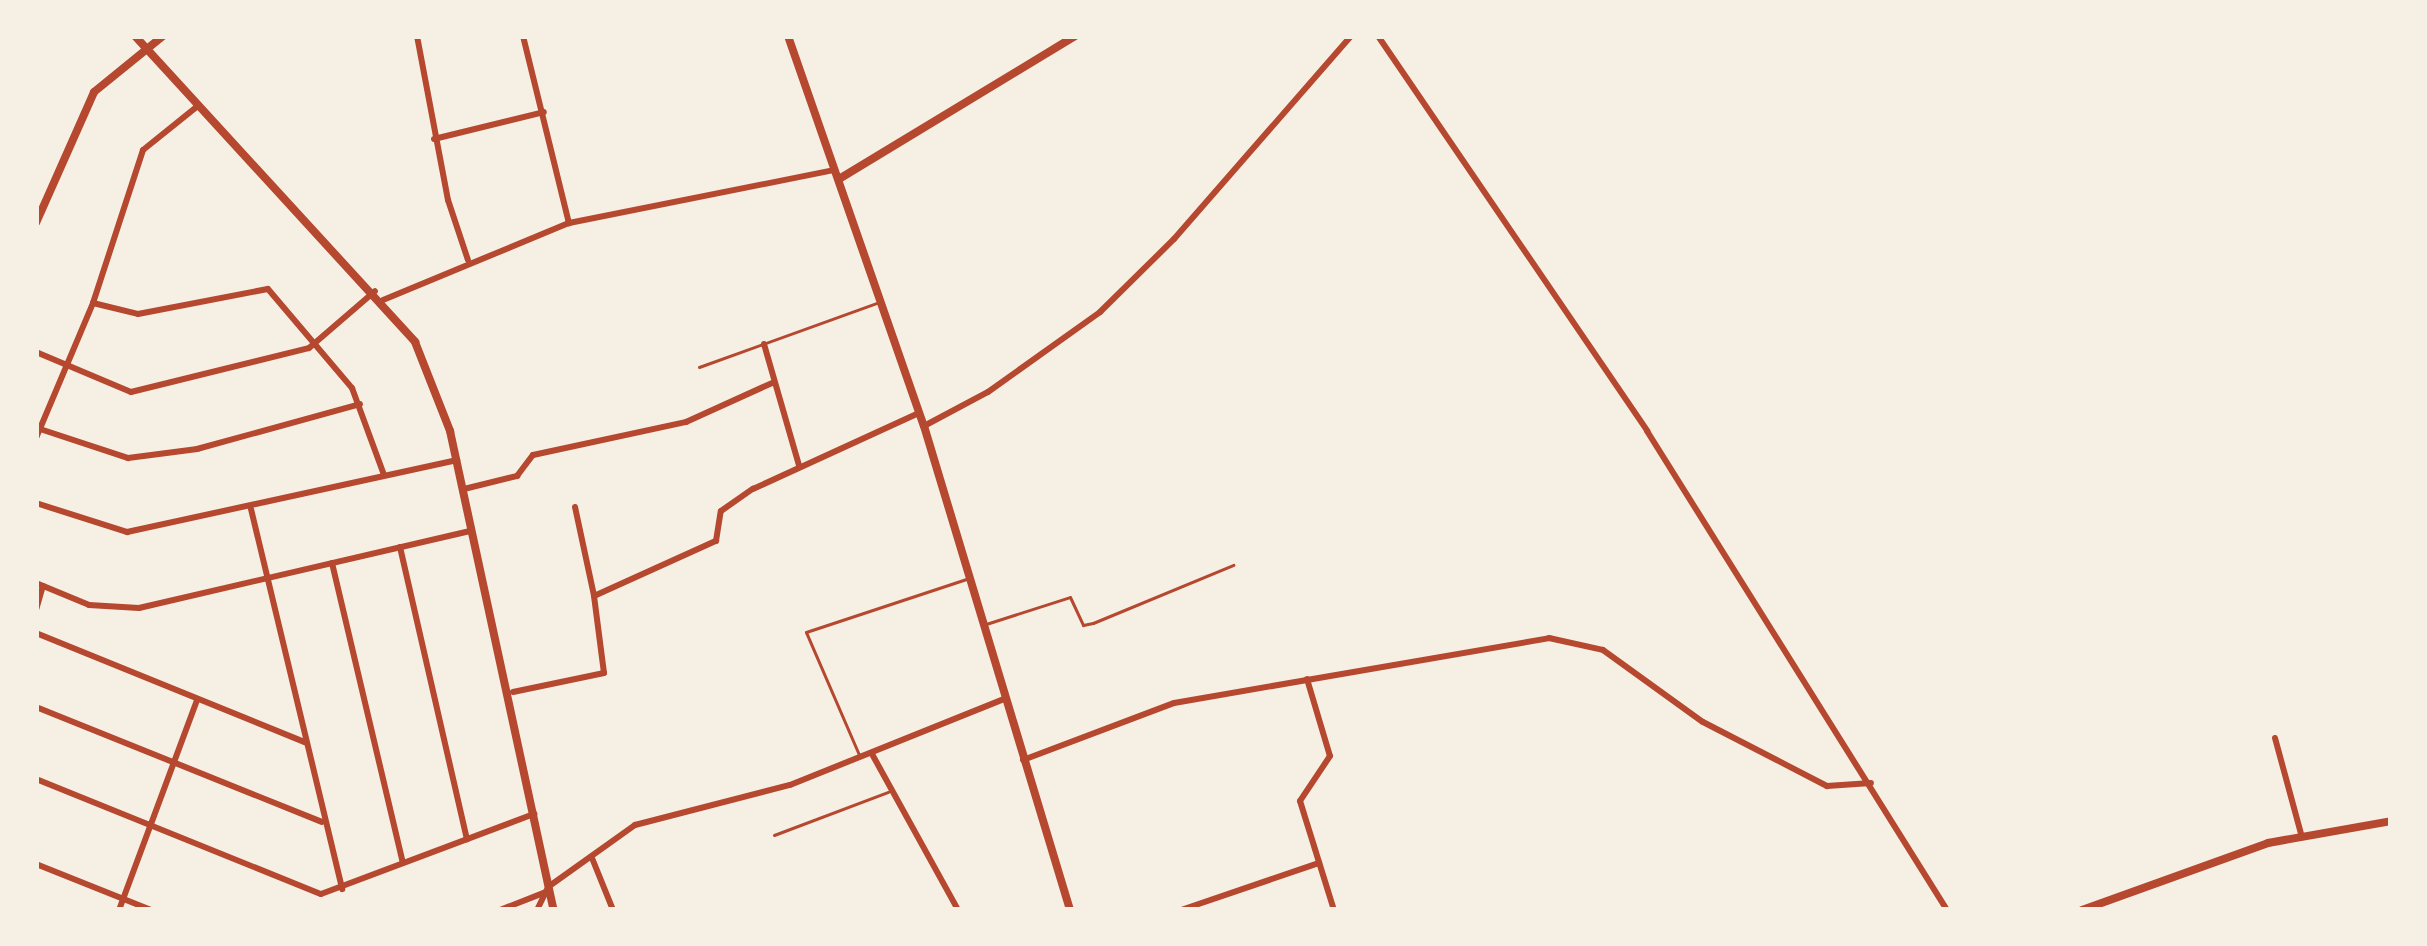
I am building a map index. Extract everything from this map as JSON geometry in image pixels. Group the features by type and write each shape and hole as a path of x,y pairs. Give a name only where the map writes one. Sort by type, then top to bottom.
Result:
{"street":[{"path":"135,36 375,291 415,342 457,460 475,531 513,692 554,910"},
{"path":"36,223 41,196 94,92 163,36"},
{"path":"417,36 434,139 468,261"},
{"path":"523,36 568,223"},
{"path":"788,36 924,426 1070,910"},
{"path":"383,301 468,261 568,223 837,174 1075,36"},
{"path":"924,426 988,392 1100,311 1174,239 1351,36"},
{"path":"1378,36 1454,137 1947,910"},
{"path":"199,104 143,150 93,302 38,434 128,458 196,449 360,404"},
{"path":"434,139 544,112"},
{"path":"93,302 137,314 261,286 315,344 360,404 383,475"},
{"path":"36,352 131,392 315,344 375,291"},
{"path":"764,344 799,465"},
{"path":"464,489 525,473 533,455 686,422 772,383"},
{"path":"594,596 716,541 725,507 799,465 919,412"},
{"path":"36,503 127,532 251,509 457,460"},
{"path":"513,692 604,673 575,507"},
{"path":"251,509 322,822 342,889"},
{"path":"36,610 39,585 113,609 475,531"},
{"path":"400,547 467,838"},
{"path":"332,563 403,864"},
{"path":"36,633 306,742"},
{"path":"1023,760 1174,703 1528,640 1575,642 1603,650 1747,748 1827,786 1856,790 1870,783"},
{"path":"1307,678 1330,756 1300,802 1334,910"},
{"path":"500,910 547,889 652,817 790,785 1006,698"},
{"path":"119,910 197,699"},
{"path":"36,707 322,822"},
{"path":"2276,738 2301,834"},
{"path":"872,754 888,792 958,910"},
{"path":"36,779 302,888 342,889 534,814"},
{"path":"2082,910 2301,834 2391,821"},
{"path":"592,856 614,910"},
{"path":"1181,910 1319,863"},
{"path":"36,864 151,910"},
{"path":"537,910 547,889"}],"lane":[{"path":"699,367 882,301"},
{"path":"985,624 1070,598 1083,625 1093,623 1233,565"},
{"path":"860,759 806,632 971,578"},
{"path":"774,835 888,792"}]}
